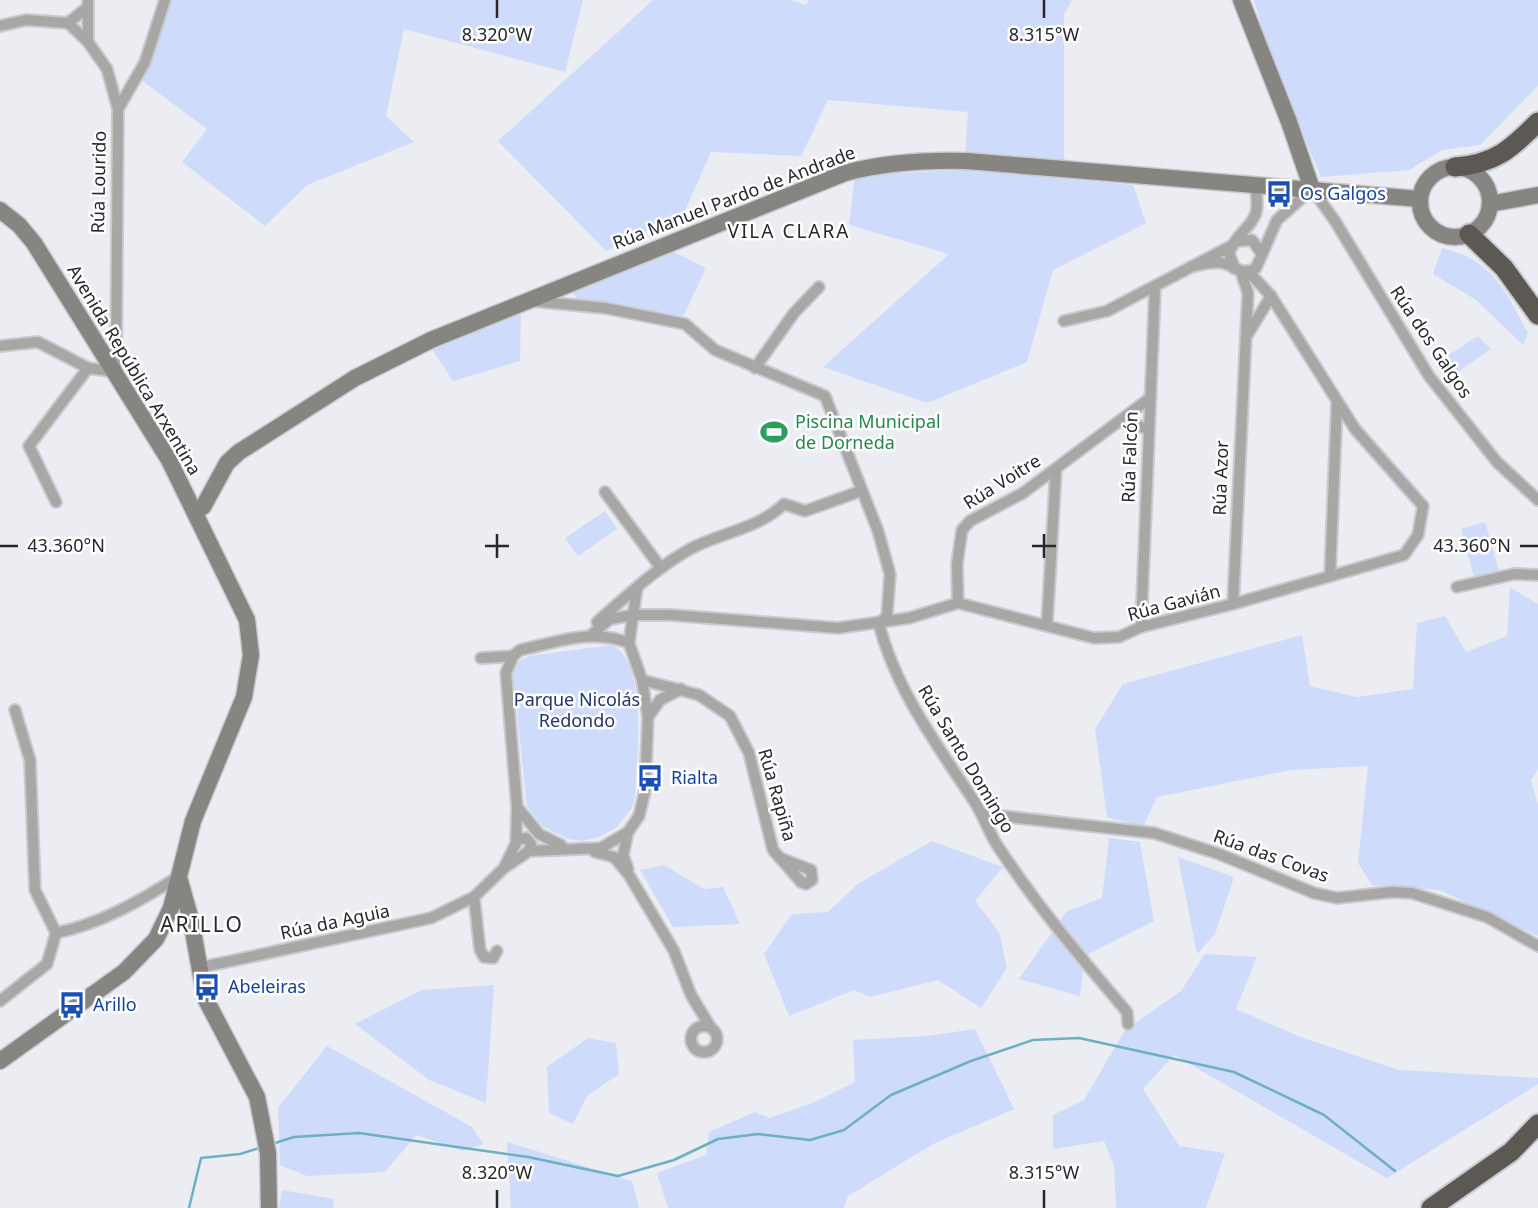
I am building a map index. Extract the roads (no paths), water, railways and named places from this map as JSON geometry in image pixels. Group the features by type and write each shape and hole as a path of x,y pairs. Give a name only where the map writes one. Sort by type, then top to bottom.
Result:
{"highway":[{"path":"1455,167 1479,166 1495,159 1538,122"},
{"path":"1469,234 1504,268 1538,315"},
{"path":"1431,1208 1511,1152 1538,1124"}],"street":[{"path":"118,109 145,62 165,0"},
{"path":"1194,266 1210,262 1242,271 1261,259 1277,220 1312,189 1241,0"},
{"path":"0,26 26,20 68,23 88,4"},
{"path":"88,4 88,42"},
{"name":"Rúa Lourido","path":"68,23 88,42 107,69 118,109 116,372"},
{"name":"Rúa Manuel Pardo de Andrade","path":"205,511 218,478 239,452 355,378 431,340 526,300 845,173 877,164 921,159 967,160 1420,199"},
{"path":"1455,167 1473,172 1481,178 1486,186 1490,204 1484,222 1469,234 1449,237 1430,228 1421,209 1420,199 1428,180 1436,173 1455,167"},
{"path":"1064,321 1107,311 1155,288 1235,243 1251,225 1258,210 1254,184"},
{"name":"Rúa dos Galgos","path":"1312,189 1335,221 1429,376 1497,461 1538,500"},
{"path":"1490,204 1538,195"},
{"name":"Avenida República Arxentina","path":"0,210 19,225 34,243 169,460 205,511 247,620 251,655 244,697 190,830 178,877 177,915 195,952 205,998 257,1097 268,1153 269,1208"},
{"path":"1235,243 1252,240 1261,259"},
{"name":"Rúa Azor","path":"1233,604 1248,293 1242,271 1229,259 1235,243"},
{"name":"Rúa Gavián","path":"1261,259 1268,293"},
{"name":"Rúa Gavián","path":"633,615 671,614 838,628 879,624 958,603 1094,638 1119,637 1141,627 1233,604 1404,555 1418,536 1423,506 1355,429 1268,293 1242,271"},
{"path":"755,368 794,313 819,287"},
{"name":"Rúa Falcón","path":"1141,627 1155,288"},
{"name":"Rúa Azor","path":"1244,354 1249,329 1266,308 1268,293"},
{"path":"526,300 605,307 684,324 715,350 825,396 878,531 890,574 887,615 879,624"},
{"path":"1255,319 1274,318 1288,325"},
{"path":"0,346 38,342 88,368 116,372"},
{"path":"55,502 29,446 88,368"},
{"name":"Rúa Voitre","path":"958,603 957,564 962,530 970,521 1023,493 1150,398"},
{"path":"1330,576 1337,402"},
{"path":"1121,422 1149,430"},
{"path":"1047,624 1056,469"},
{"path":"585,637 637,587 693,548 760,522 784,504 805,512 861,491"},
{"path":"605,492 661,568"},
{"path":"1457,587 1514,574 1538,575"},
{"path":"629,874 623,855 628,832 639,816 645,791 648,717 642,680 629,643 637,587"},
{"path":"585,637 610,620 633,615"},
{"name":"Rúa Santo Domingo","path":"879,624 886,651 915,711 983,814 997,845 1045,915 1127,1012 1128,1024"},
{"path":"481,659 513,656 520,650 585,637 610,635 629,643"},
{"name":"Rúa da Aguia","path":"504,868 516,840 517,807 506,673 513,656"},
{"name":"Rúa Rapiña","path":"642,680 699,695 730,716 749,753 769,840 780,858 801,882 806,884 812,880 813,872 807,867 780,858"},
{"path":"648,717 660,700 681,689"},
{"path":"0,1001 47,964 56,933 35,890 30,760 15,710"},
{"path":"517,807 550,842 614,857 629,874 674,951 691,995 711,1028 716,1042 708,1052 697,1051 690,1039 693,1017 691,995"},
{"name":"Rúa das Covas","path":"983,814 1154,833 1219,854 1314,893 1337,898 1392,892 1412,893 1487,917 1538,946"},
{"path":"516,840 526,838 531,844 529,851 577,850 601,848 628,832"},
{"name":"Rúa da Aguia","path":"198,968 406,926 455,909 474,897 504,868 529,851"},
{"path":"56,933 79,928 113,914 178,877"},
{"path":"474,897 480,950 484,957 493,958 497,951"},
{"path":"0,1061 124,972 177,915"},
{"path":"690,1039 700,1027 711,1028"}],"waterway":[{"path":"275,1143 294,1137 359,1133 528,1157 618,1176 674,1160 718,1139 758,1134 810,1140 844,1130 891,1095 971,1061 1033,1040 1079,1038 1234,1072 1324,1115 1395,1171"},
{"path":"189,1208 201,1158 240,1154 259,1148"}],"place":[{"name":"Os Galgos","path":"1279,194"},
{"name":"Piscina Municipal de Dorneda","path":"774,432"},
{"name":"Rialta","path":"650,778"},
{"name":"Abeleiras","path":"207,987"},
{"name":"Arillo","path":"72,1005"}],"district":[{"name":"VILA CLARA","path":"789,231"},
{"name":"ARILLO","path":"202,925"}],"park label":[{"name":"Parque Nicolás Redondo","path":"577,710"}]}
